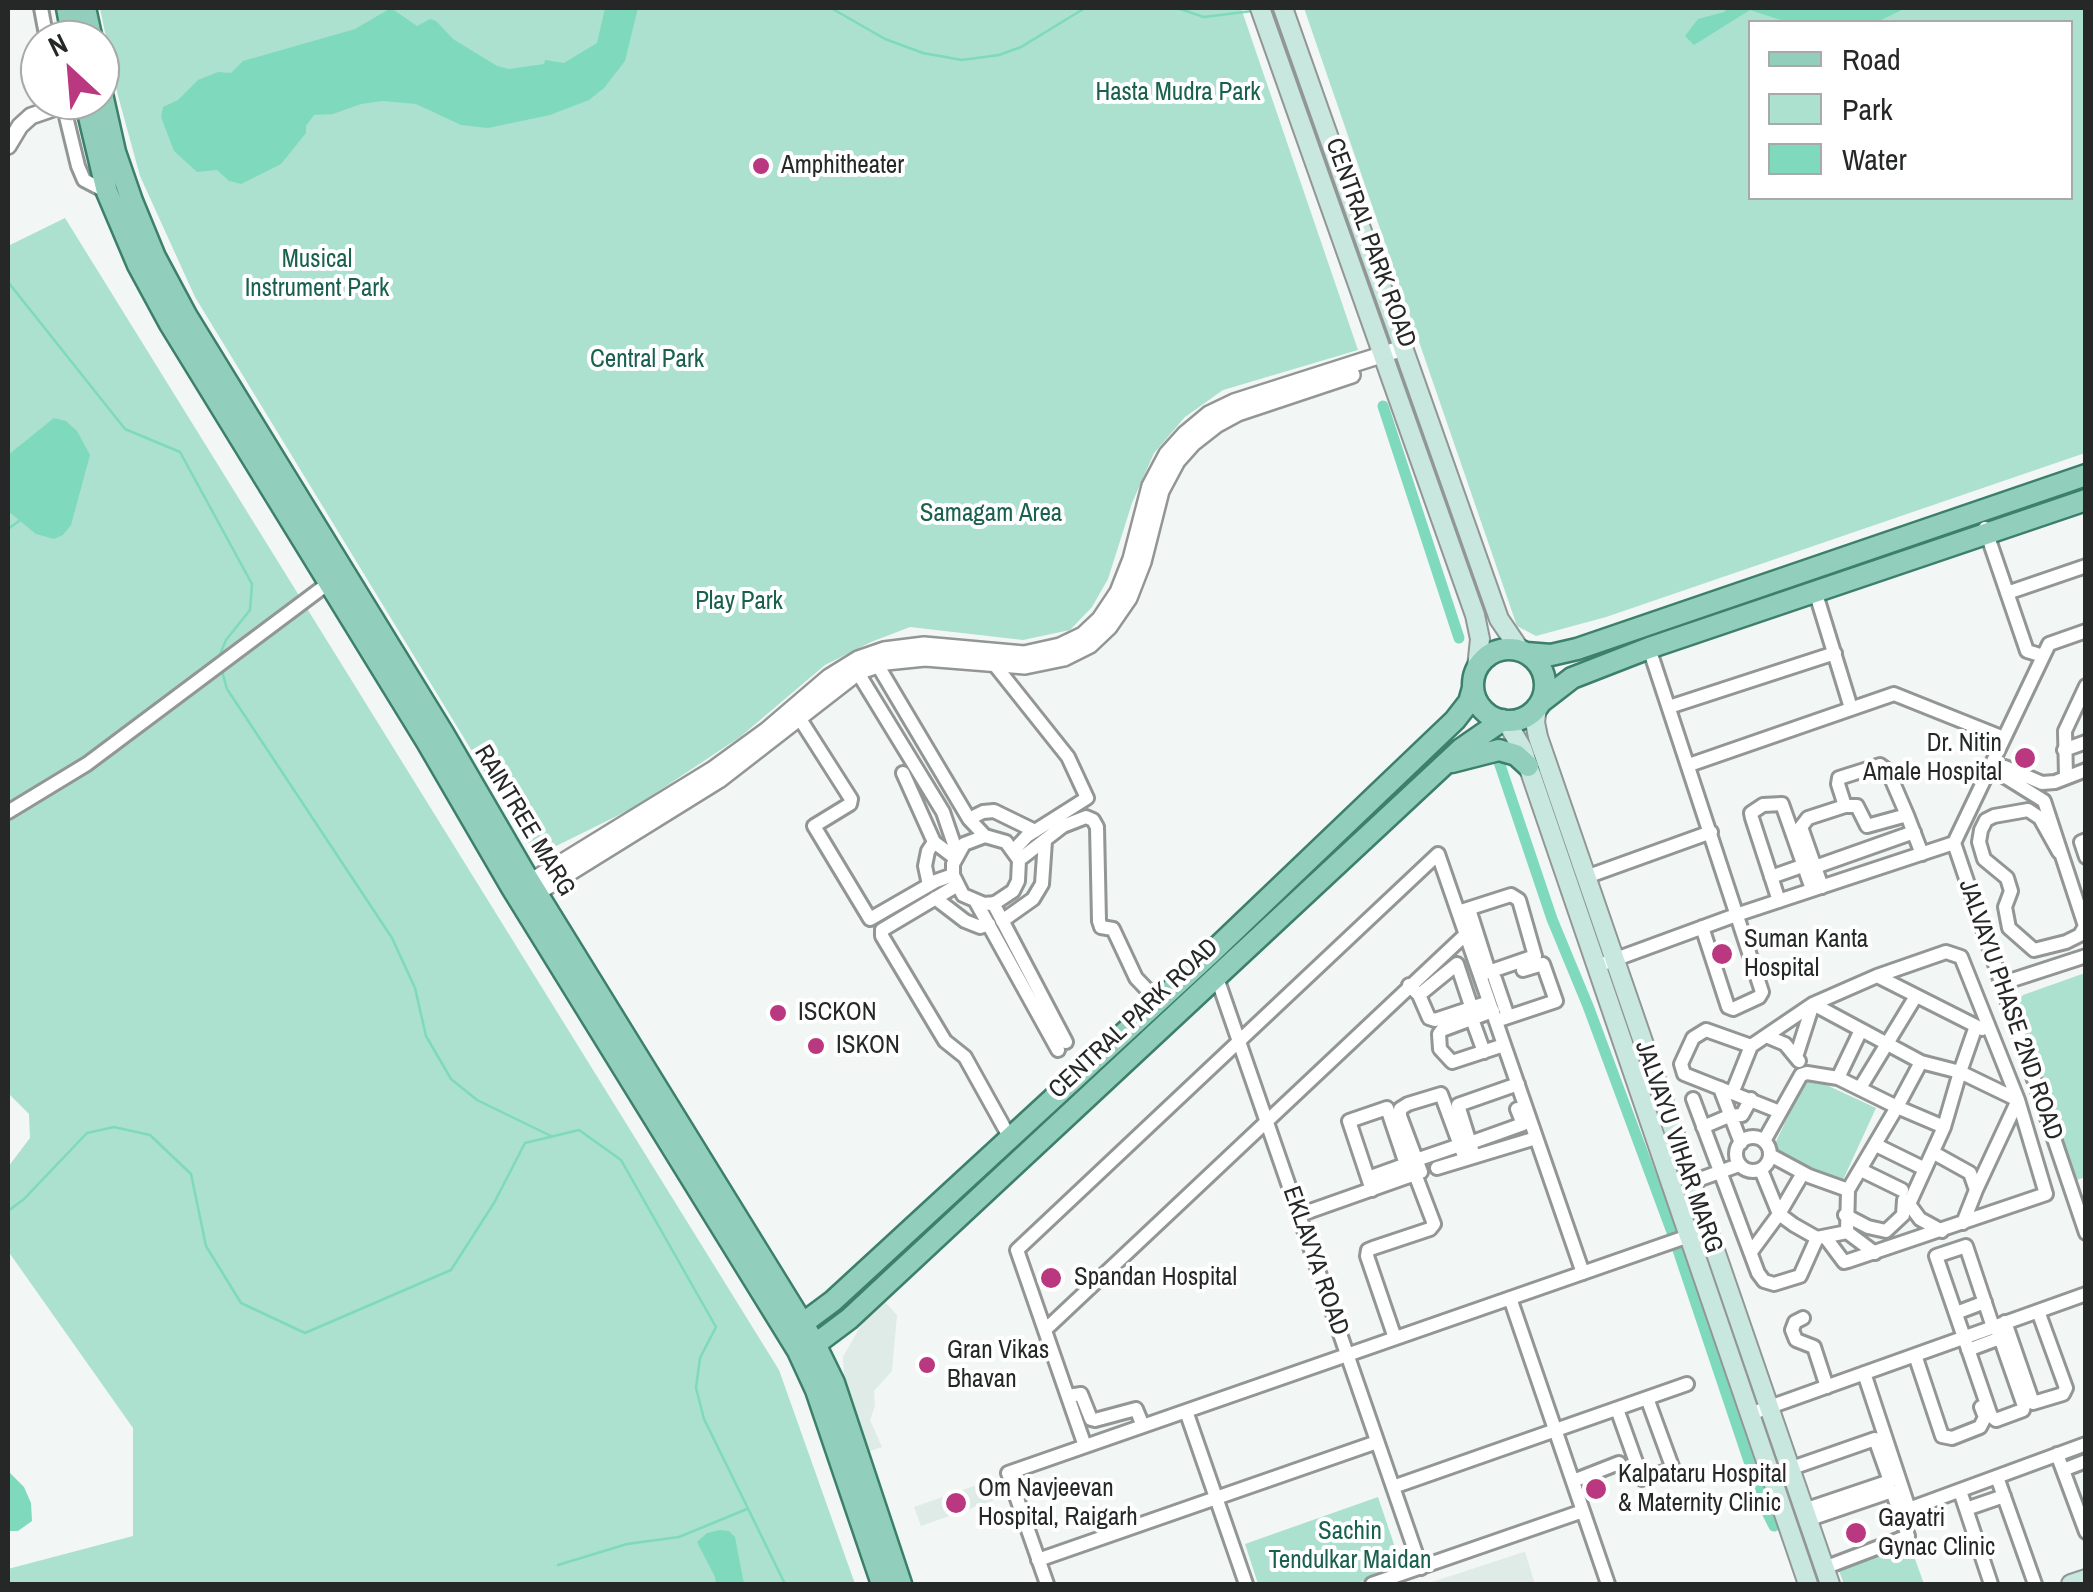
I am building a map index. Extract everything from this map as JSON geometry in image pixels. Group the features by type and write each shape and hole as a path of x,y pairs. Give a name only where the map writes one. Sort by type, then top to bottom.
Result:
{"main road":[{"name":"CENTRAL PARK ROAD","path":"796,1329 1209,955 1455,720 1469,702 1480,639 1474,614 1260,8"},
{"name":"CENTRAL PARK ROAD","path":"1283,8 1499,619 1523,652"},
{"name":"RAINTREE MARG","path":"89,120 107,192 162,309 534,888 808,1350 834,1383 901,1584"},
{"name":"RAINTREE MARG","path":"108,120 132,201 170,286 512,888 796,1329"},
{"path":"2086,474 1577,649 1551,655 1506,649 1492,653 1475,678 1481,708 1505,721 1520,719 1572,678 1649,648 2086,500"},
{"path":"1523,652 1537,662 1544,674 1545,688 1539,705"},
{"name":"JALVAYU VIHAR MARG","path":"1539,705 1535,729 1586,877 1605,963 1686,1237 1759,1411 1789,1468 1827,1576"},
{"name":"CENTRAL PARK ROAD","path":"808,1350 849,1319 1471,740 1505,721"},
{"name":"JALVAYU VIHAR MARG","path":"1505,721 1518,739 1688,1180 1686,1237"},
{"path":"1440,768 1472,754 1499,750 1528,766"},
{"name":"RAINTREE MARG","path":"808,1350 816,1390 882,1584"},
{"name":"JALVAYU VIHAR MARG","path":"1759,1411 1808,1584"},
{"path":"2072,1584 2086,1579"}],"street":[{"path":"8,146 27,120"},
{"path":"66,120 84,180 107,192"},
{"path":"874,659 925,658 1025,666 1077,652 1101,636 1120,613 1135,585 1166,480 1204,433 1238,413 1405,352"},
{"path":"534,888 712,770 854,667 897,648 939,646 1024,654 1060,646 1084,635 1118,592 1150,486 1184,434 1209,414 1234,402 1384,359"},
{"path":"1979,511 2027,650 2043,656"},
{"path":"2007,592 2086,566"},
{"path":"8,812 87,764 336,578"},
{"path":"1816,594 1851,708"},
{"path":"1605,963 1954,843 2049,644 2086,631"},
{"path":"1649,648 1762,992 1748,1004 1733,1008 1726,1004 1702,928"},
{"path":"1669,707 1835,654"},
{"path":"874,659 969,819 985,836 1006,842 1016,855 1020,870 1013,891 993,903 976,902"},
{"path":"994,664 1068,757 1086,798 1016,855"},
{"path":"534,888 719,780 800,719 854,667"},
{"path":"854,667 943,812 956,856 954,881 963,895 976,902 995,922 1062,1046"},
{"path":"2066,777 2064,731 2086,686"},
{"path":"1689,765 1894,694 2004,738"},
{"path":"800,719 851,800 814,826 870,919 954,881"},
{"path":"2064,750 2086,742"},
{"path":"1992,764 2042,783 2086,770"},
{"path":"1992,764 2044,801 2085,926 2080,935 2066,942 2034,950 2010,928 2004,907 2011,890 2007,878 1984,859 1981,830 1986,820 1994,816 2028,810 2040,818 2059,852"},
{"path":"1845,806 1839,778 1880,765 1888,771 1922,854"},
{"path":"903,773 934,842 956,856"},
{"path":"1779,901 1751,813 1763,805 1782,804 1810,866"},
{"path":"1817,888 1801,828 1808,818 1845,806 1858,806 1867,826 1907,815"},
{"path":"969,819 994,811 1040,836"},
{"path":"1040,836 1086,817 1093,820 1098,827 1098,921 1101,927 1113,930 1136,978 1158,1001"},
{"path":"1586,877 1711,832"},
{"path":"1771,877 1914,832"},
{"path":"956,856 964,844 985,836"},
{"path":"934,842 926,859 932,892 965,921 980,926 995,922 1033,899 1042,884 1040,836"},
{"path":"2086,840 2080,842 2086,857"},
{"name":"JALVAYU PHASE 2ND ROAD","path":"1954,843 2086,1233"},
{"path":"1085,1446 1017,1250 1438,854 1464,911 1487,977 1523,1124 1467,1151 1370,1184 1299,1215"},
{"path":"932,892 882,930 882,936 945,1040 966,1057 1010,1138"},
{"path":"1464,911 1516,896 1536,952 1532,958 1487,977"},
{"path":"993,903 995,922"},
{"path":"1464,911 1466,934 1487,977 1496,1013"},
{"path":"1044,1330 1266,1121 1414,990 1466,934"},
{"path":"1738,1162 1740,1143 1729,1116 1726,1090 1751,1046 1813,1004 1946,952 1961,958 1995,1036 2046,1194"},
{"name":"EKLAVYA ROAD","path":"1209,955 1421,1568"},
{"path":"2000,984 2086,956"},
{"path":"1414,990 1456,964 1484,1052"},
{"path":"1414,990 1435,1020 1496,1013 1556,1000 1545,967 1540,964 1487,977"},
{"path":"1877,976 1995,1036"},
{"path":"1860,1088 1916,996"},
{"path":"1813,1004 1920,1062 1960,1072 2018,1100"},
{"path":"1796,1057 1813,1004"},
{"path":"1472,1014 1439,1034 1440,1048 1452,1062 1504,1045"},
{"path":"1942,1230 1920,1219 1909,1204 1944,1127 1976,1026"},
{"path":"1751,1046 1706,1030 1693,1038 1681,1064 1684,1074 1780,1112"},
{"path":"1838,1078 1861,1030"},
{"path":"1766,1036 1785,1044 1807,1073"},
{"path":"1875,1253 1847,1232 1848,1190 1920,1062"},
{"path":"1764,1141 1801,1075 1807,1073 1838,1078 1944,1127"},
{"path":"1514,1086 1583,1273"},
{"path":"1467,1151 1458,1105 1514,1086"},
{"path":"1395,1338 1368,1250 1430,1230 1434,1224 1400,1109 1442,1094 1467,1151"},
{"path":"1693,1099 1764,1281 1774,1284 1800,1276 1821,1238 1847,1232"},
{"path":"1703,1127 1742,1115 1751,1100"},
{"path":"1963,1224 2018,1100"},
{"path":"1370,1184 1349,1121 1387,1108 1419,1169"},
{"path":"1419,1169 1467,1151 1536,1138"},
{"path":"1740,1143 1754,1138 1764,1141"},
{"path":"1764,1141 1770,1155 1848,1190"},
{"path":"1876,1145 1925,1169"},
{"path":"1934,1153 1970,1172 1976,1190"},
{"path":"1761,1170 1770,1155"},
{"path":"1688,1180 1738,1162"},
{"path":"1738,1162 1749,1171 1761,1170"},
{"path":"1761,1170 1779,1214 1821,1238 1844,1262 2070,1185"},
{"path":"1845,1215 1886,1231 1903,1214 1903,1195 1861,1170"},
{"path":"1751,1252 1803,1173"},
{"path":"1046,1584 1008,1472 1686,1237"},
{"path":"1916,1355 1942,1436 1952,1438 1980,1426 1985,1418 1936,1256 1966,1246 1985,1302 2031,1400 2036,1403 2063,1394 2066,1388 2038,1311"},
{"path":"1759,1411 1963,1342 2086,1294"},
{"path":"1510,1298 1608,1584"},
{"path":"1956,1313 1985,1302"},
{"path":"1803,1318 1792,1330 1796,1340 1814,1347 1827,1386"},
{"path":"1963,1342 1993,1420 2019,1412 2024,1406 1998,1328"},
{"path":"1864,1374 1909,1509 2086,1444"},
{"path":"1392,1487 1687,1384"},
{"path":"1068,1396 1081,1394 1091,1419 1136,1409 1143,1426"},
{"path":"1616,1409 1642,1478 1674,1469 1646,1398"},
{"path":"1186,1410 1246,1584"},
{"path":"1789,1468 1875,1438 1890,1481 1805,1515"},
{"path":"1038,1560 1377,1442"},
{"path":"2057,1454 2086,1532"},
{"path":"2063,1470 2086,1462"},
{"path":"1573,1481 1618,1463"},
{"path":"1997,1477 2035,1584"},
{"path":"1805,1515 1892,1491 1908,1536 1827,1576"},
{"path":"1960,1491 1991,1584"},
{"path":"1966,1508 2004,1496"},
{"path":"1372,1584 1583,1511"}],"shaded area":[{"path":"884,1301 897,1315 892,1371 874,1391 875,1406 870,1420 882,1447 867,1452 845,1395 843,1357 873,1304"},
{"name":"Om Navjeevan Hospital, Raigarh","path":"991,1480 997,1499 921,1526 914,1507"},
{"path":"1524,1552 1535,1584 1426,1584"}],"green space":[{"name":"Central Park","path":"100,8 1241,8 1358,350 1223,390 1185,417 1154,453 1132,503 1108,579 1092,607 1070,630 1023,640 910,627 871,642 825,665 740,737 633,808 536,856 195,297 140,176 120,103 120,20 102,20"},
{"path":"1304,8 2085,8 2085,453 1606,617 1536,636 1517,626"},
{"path":"65,218 779,1370 855,1584 8,1584 8,1569 133,1536 133,1428 8,1251 8,1167 30,1138 29,1114 8,1093 8,246"},
{"path":"2085,973 2085,1177 2074,1181 2015,1005 2023,995"},
{"path":"1807,1076 1876,1108 1842,1182 1772,1150"},
{"name":"Sachin Tendulkar Maidan","path":"1378,1497 1402,1568 1354,1584 1258,1584 1245,1544"},
{"path":"1907,1537 1924,1584 1844,1584 1836,1563"}],"water":[{"path":"391,8 417,26 430,19 436,21 453,39 497,66 509,69 544,64 545,60 564,63 597,43 605,8 638,8 625,61 604,88 589,100 550,115 488,128 461,125 416,104 361,104 333,114 314,115 306,133 281,164 241,184 229,181 217,170 197,172 174,151 161,117 163,107 178,100 198,80 218,72 231,73 243,61 355,29"},
{"path":"1728,8 1906,8 1881,20 1781,20 1750,10 1694,45 1685,36 1698,19"},
{"path":"54,418 66,421 77,431 90,455 71,525 54,539 36,534 8,511 8,455"},
{"path":"8,1471 24,1487 31,1503 32,1521 18,1531 8,1531"},
{"path":"720,1530 735,1537 744,1584 716,1584 697,1542 707,1533"}],"waterway":[{"path":"831,8 885,39 923,53 962,60 999,55 1021,47 1085,8"},
{"path":"1177,8 1204,17 1252,11"},
{"path":"8,282 125,429 180,452 252,584 250,610 226,640 218,659"},
{"path":"1383,406 1459,638"},
{"path":"8,529 19,521"},
{"path":"222,671 227,689 392,938 415,988 426,1036 451,1079 477,1100 551,1136"},
{"path":"1497,756 1552,919 1672,1232"},
{"path":"8,1211 87,1133 114,1127 150,1135 191,1174 206,1246 241,1303 305,1333 451,1270 494,1203 525,1143 579,1130 621,1160 716,1327 700,1358 696,1388 704,1419 785,1584"},
{"path":"1678,1250 1774,1526"},
{"path":"558,1565 627,1544 679,1537 747,1509"}],"place":[{"name":"Amphitheater","path":"761,166"},
{"name":"Dr. Nitin Amale Hospital","path":"2025,758"},
{"name":"Suman Kanta Hospital","path":"1722,954"},
{"name":"ISCKON","path":"778,1013"},
{"name":"ISKON","path":"816,1046"},
{"name":"Spandan Hospital","path":"1051,1278"},
{"name":"Gran Vikas Bhavan","path":"927,1365"},
{"name":"Kalpataru Hospital & Maternity Clinic","path":"1596,1489"},
{"name":"Om Navjeevan Hospital, Raigarh","path":"956,1503"},
{"name":"Gayatri Gynac Clinic","path":"1856,1533"}],"park label":[{"name":"Hasta Mudra Park","path":"1178,93"},
{"name":"Musical Instrument Park","path":"317,274"},
{"name":"Samagam Area","path":"991,514"},
{"name":"Play Park","path":"739,602"}]}
